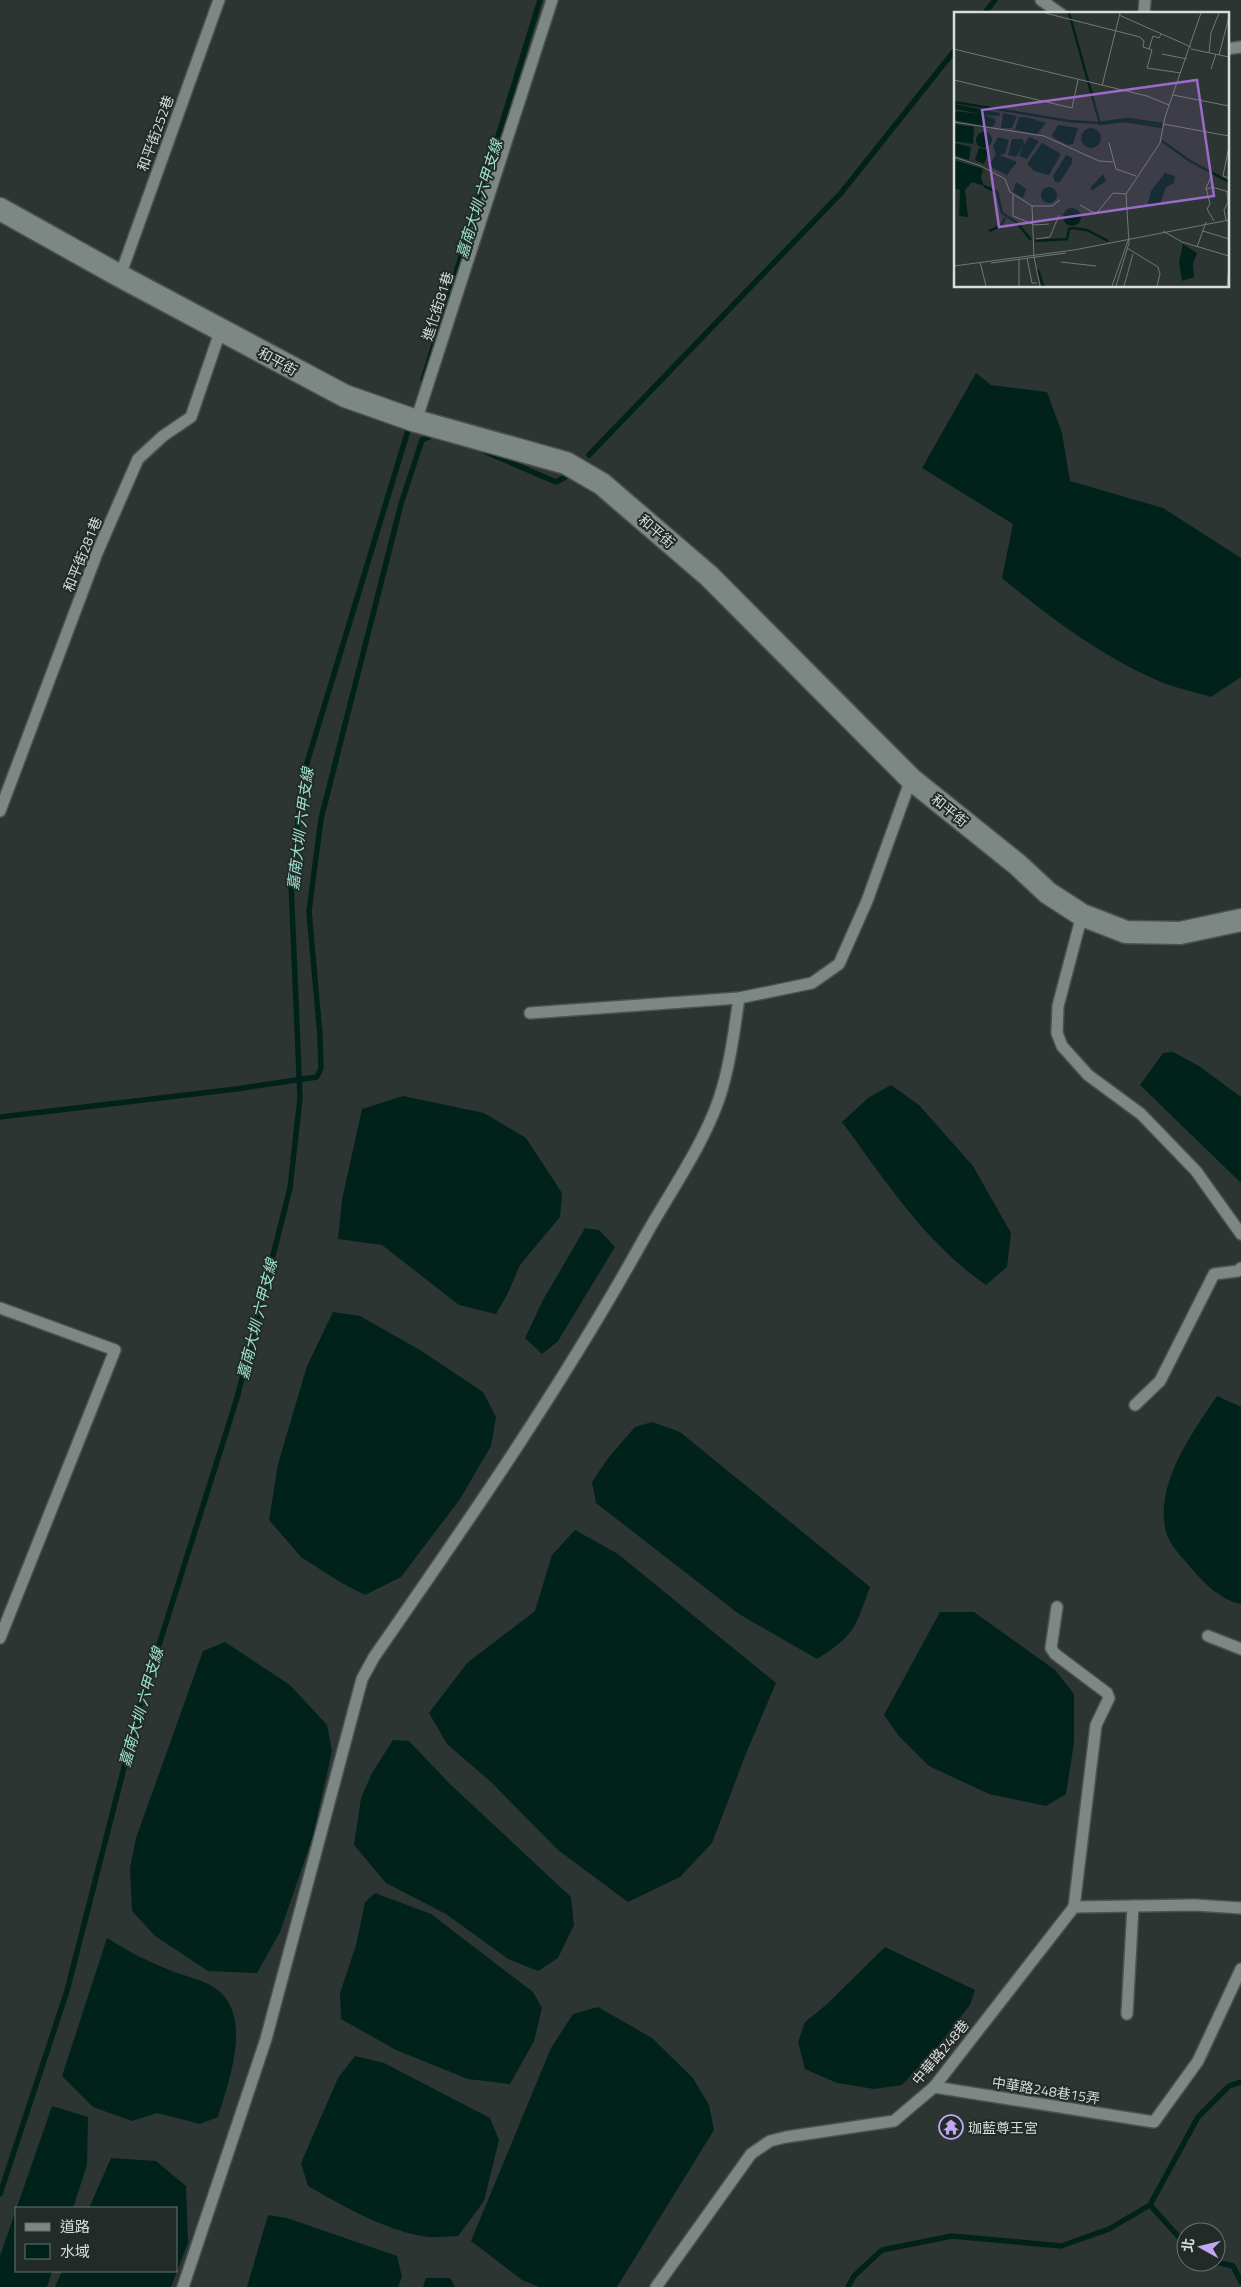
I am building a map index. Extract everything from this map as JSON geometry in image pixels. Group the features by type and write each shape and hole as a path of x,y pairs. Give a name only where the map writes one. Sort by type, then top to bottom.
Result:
{"street":[{"name":"和平街","path":"0,209 310,379 345,396 416,421 566,464 602,484 709,576 911,779 1018,865 1048,893 1082,915 1126,932 1180,933 1241,920"}],"lane":[{"name":"和平街252巷","path":"120,276 219,0"},
{"name":"進化街81巷","path":"416,421 552,0"},
{"path":"1041,0 1058,12"},
{"path":"1228,49 1241,47"},
{"name":"和平街281巷","path":"0,811 97,553 138,459 163,436 191,416 221,329"},
{"path":"530,1013 739,998 812,983 839,964 867,902 911,779"},
{"path":"1082,915 1058,1006 1057,1033 1062,1046 1088,1075 1141,1114 1196,1172 1241,1234"},
{"path":"182,2287 266,2039 362,1679 374,1656 529,1427 612,1298 700,1140 718,1101 729,1066 739,998"},
{"path":"1135,1405 1160,1381 1214,1274 1238,1271 1241,1268"},
{"path":"0,1308 115,1350 0,1638"},
{"path":"1057,1607 1051,1648 1055,1654 1107,1693 1109,1698 1096,1725 1074,1907 1195,1905 1241,1908"},
{"path":"1208,1636 1241,1649"},
{"path":"1127,2014 1133,1906"},
{"name":"中華路248巷","path":"656,2287 751,2154 770,2141 786,2137 894,2121 934,2088 1074,1907"},
{"name":"中華路248巷15弄","path":"934,2088 1154,2122 1198,2061 1241,1969"}],"water":[{"path":"976,373 991,385 1047,392 1062,433 1070,481 1163,508 1241,558 1241,677 1211,697 1159,681 1092,645 1055,620 1002,578 1013,524 922,468"},
{"path":"1173,1052 1199,1066 1241,1097 1241,1183 1140,1085 1163,1053"},
{"path":"891,1085 919,1105 973,1166 1011,1233 1007,1267 986,1285 944,1250 907,1210 842,1122 868,1098"},
{"path":"403,1096 484,1113 526,1138 562,1193 560,1217 520,1265 508,1293 496,1314 459,1305 382,1245 338,1239 342,1200 362,1109"},
{"path":"585,1228 599,1230 615,1247 558,1341 542,1354 525,1338 543,1300"},
{"path":"333,1312 360,1316 420,1350 483,1392 496,1417 491,1446 460,1499 401,1577 365,1595 340,1582 301,1557 269,1520 278,1464 307,1366"},
{"path":"1217,1396 1241,1407 1241,1604 1227,1599 1214,1591 1202,1580 1174,1547 1166,1532 1165,1496 1170,1478 1187,1443"},
{"path":"652,1422 680,1432 870,1587 861,1612 852,1629 830,1651 817,1659 739,1614 596,1503 592,1482 609,1457 635,1427"},
{"path":"575,1530 618,1554 776,1683 747,1751 712,1843 680,1877 628,1902 558,1850 491,1782 447,1744 429,1713 467,1663 535,1611 552,1555"},
{"path":"940,1612 974,1612 1055,1670 1074,1694 1074,1743 1066,1794 1046,1806 989,1794 929,1766 898,1735 884,1715"},
{"path":"225,1642 290,1685 327,1725 332,1751 313,1836 280,1932 257,1973 208,1971 155,1936 132,1911 130,1868 136,1838 203,1651"},
{"path":"393,1740 409,1741 450,1784 571,1897 574,1925 558,1958 538,1971 508,1959 446,1914 386,1883 354,1845 361,1798 372,1773"},
{"path":"375,1893 431,1914 533,1992 542,2008 534,2041 510,2084 468,2079 396,2050 341,2019 340,1993 356,1945 365,1902"},
{"path":"107,1938 155,1964 211,1985 227,2000 233,2014 236,2031 235,2049 228,2085 218,2117 200,2124 157,2113 132,2121 93,2107 62,2076"},
{"path":"885,1947 975,1990 970,2005 938,2046 902,2085 874,2089 837,2083 805,2069 798,2042 805,2022 826,2005"},
{"path":"598,2007 652,2038 693,2078 709,2105 714,2130 617,2287 539,2287 522,2280 471,2241 551,2048 573,2014"},
{"path":"355,2056 384,2063 490,2118 499,2140 484,2201 458,2236 427,2237 395,2229 365,2217 308,2186 301,2163 338,2078"},
{"path":"52,2106 88,2117 87,2165 73,2207 17,2207"},
{"path":"111,2158 156,2161 186,2186 188,2243 178,2269 178,2207 89,2207"},
{"path":"15,2213 15,2272 52,2272 47,2287 0,2287 0,2256"},
{"path":"268,2215 287,2218 397,2256 402,2277 398,2287 247,2287"},
{"path":"62,2272 177,2272 171,2287 55,2287"},
{"path":"426,2278 450,2278 455,2287 423,2287"}],"waterway":[{"name":"嘉南大圳 六甲支線","path":"423,380 540,0"},
{"path":"986,12 995,0"},
{"path":"589,455 841,193 954,51"},
{"name":"嘉南大圳 六甲支線","path":"0,2194 67,1991 140,1705 237,1398 290,1188 300,1098 291,883 303,776 409,427"},
{"path":"0,1117 236,1089 317,1077 321,1068 320,1036 309,911 321,819 401,504 422,440 435,434"},
{"path":"486,452 556,482 567,476"},
{"path":"848,2287 854,2276 882,2250 952,2236 1061,2246 1109,2229 1150,2205 1198,2117 1229,2086 1241,2082"},
{"path":"1150,2205 1176,2234"},
{"path":"1226,2264 1233,2266 1241,2282"}],"place":[{"name":"珈藍尊王宮","path":"951,2127"}]}
